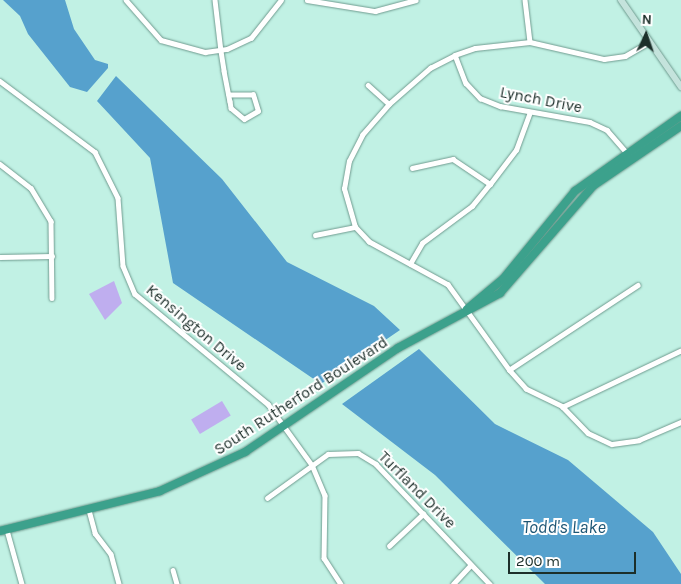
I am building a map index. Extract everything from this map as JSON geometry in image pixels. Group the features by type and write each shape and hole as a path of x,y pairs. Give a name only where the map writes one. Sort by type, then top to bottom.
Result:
{"highway":[{"name":"South Rutherford Boulevard","path":"630,156 681,116"},
{"name":"South Rutherford Boulevard","path":"4,530 89,510 188,481 285,426 398,348 468,309 503,279 575,191 681,126"}],"main road":[{"path":"621,0 681,88"}],"street":[{"path":"126,0 162,40 188,51 221,51 251,38 280,0"},
{"path":"215,0 229,95 239,117 249,118 258,111 253,95 229,95"},
{"path":"307,0 375,11 416,0"},
{"path":"525,0 530,42"},
{"path":"649,42 625,56 604,59 530,42 475,48 455,55 430,68 389,104 362,135 349,161 344,188 355,227 369,242 448,285 468,309 509,370 526,389 563,407 588,434 612,444 633,442 681,422"},
{"name":"Lynch Drive","path":"455,55 466,83 480,98 530,112 590,122 607,130 630,156"},
{"name":"Kensington Drive","path":"0,81 95,152 118,198 123,266 135,294 268,404 312,465 324,495 324,558 341,584"},
{"path":"368,85 389,104"},
{"path":"410,264 422,243 472,206 490,184 516,150 530,112"},
{"path":"412,168 453,159 490,184"},
{"path":"0,164 42,200 51,221 52,298"},
{"path":"315,235 355,227"},
{"path":"0,257 52,256"},
{"path":"509,370 638,285"},
{"path":"563,407 681,351"},
{"name":"Turfland Drive","path":"267,498 312,465 336,452 358,453 376,464 470,566 490,584"},
{"path":"89,510 95,533 111,554 119,584"},
{"path":"388,546 423,514"},
{"path":"4,530 22,584"},
{"path":"453,584 470,566"},
{"path":"173,570 177,584"}],"shaded area":[{"path":"114,281 122,303 105,320 89,294"},
{"path":"222,401 231,416 200,434 191,420"}],"water":[{"path":"3,0 65,0 74,29 95,60 108,64 108,68 87,92 70,87 28,34 20,16"},
{"path":"116,76 222,179 287,262 374,306 400,330 321,384 173,283 150,158 97,101"},
{"name":"Todd's Lake","path":"419,349 495,424 568,460 653,532 681,574 681,584 545,584 435,475 342,404"}]}
